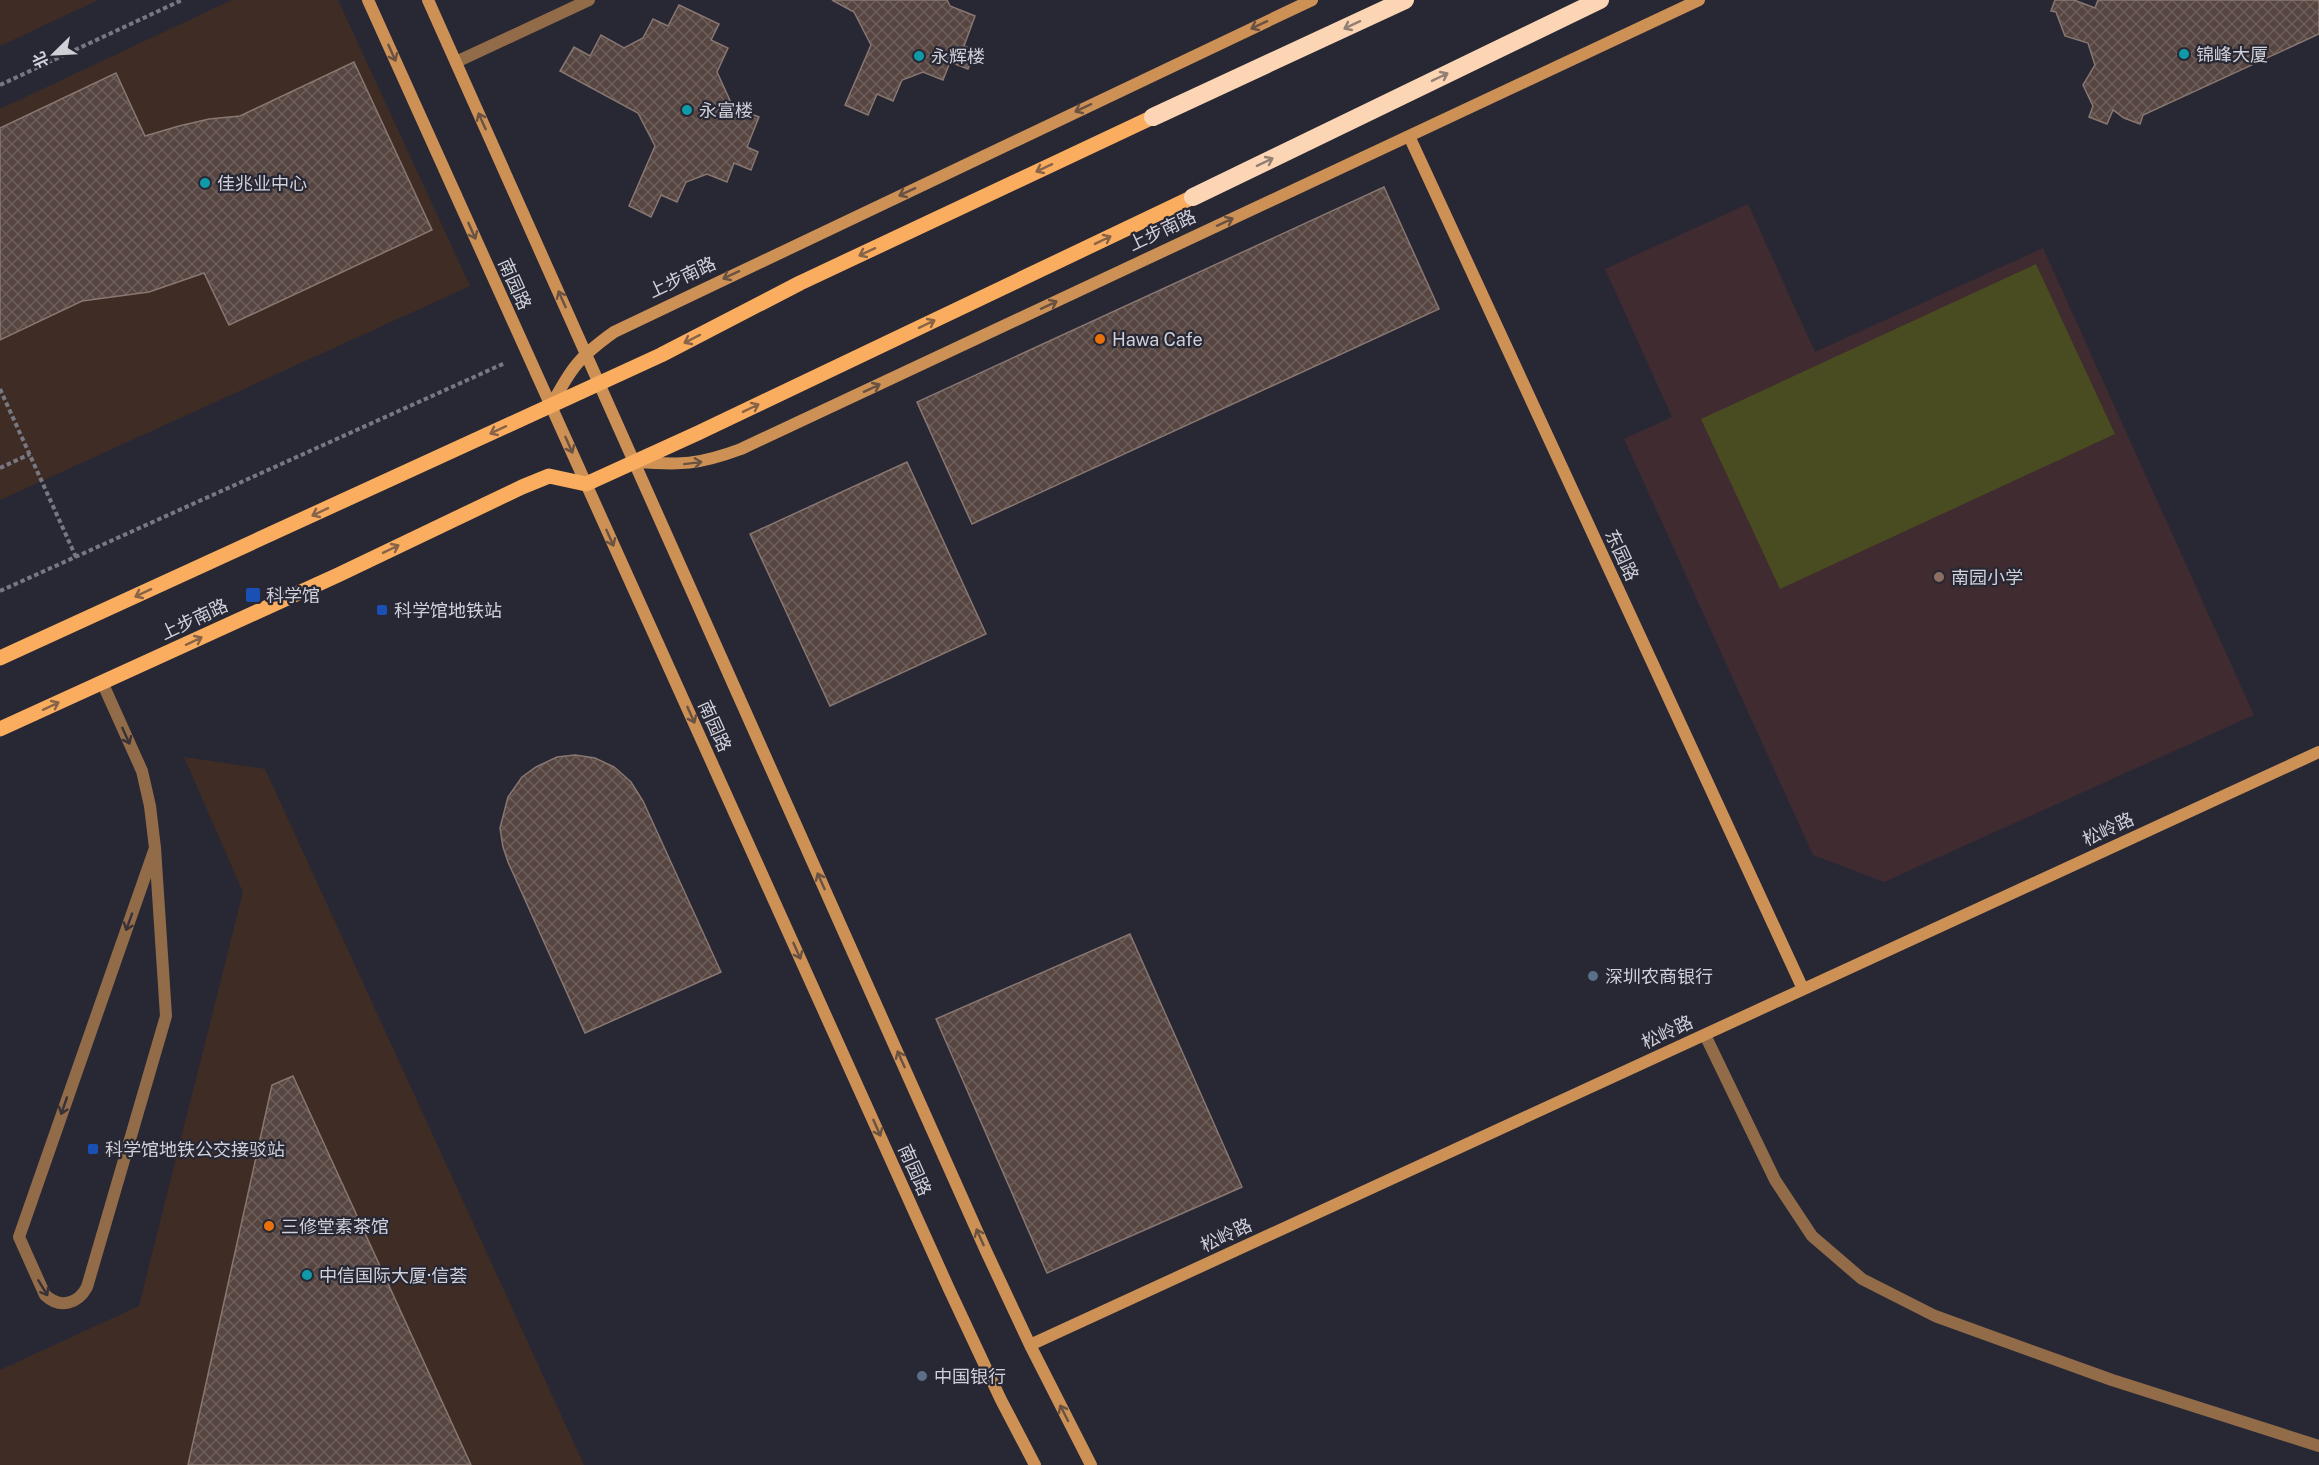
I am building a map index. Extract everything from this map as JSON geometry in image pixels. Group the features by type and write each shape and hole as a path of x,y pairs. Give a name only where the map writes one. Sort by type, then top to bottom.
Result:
{"highway":[{"path":"1154,117 1405,0"},
{"path":"1193,197 1600,0"}],"main road":[{"name":"南园路","path":"368,0 949,1289 1001,1400 1035,1465"},
{"name":"南园路","path":"428,0 986,1251 1030,1345 1091,1465"},
{"name":"上步南路","path":"551,406 567,375 585,352 614,332 1312,0"},
{"name":"上步南路","path":"635,462 687,465 711,460 741,449 1699,0"},
{"path":"0,658 661,355 800,283 1154,117"},
{"name":"东园路","path":"1409,136 1803,989"},
{"name":"上步南路","path":"0,729 338,575 522,487 549,476 586,484 1193,197"},
{"name":"松岭路","path":"1030,1345 2319,752"}],"street":[{"path":"456,62 589,0"},
{"path":"102,682 142,771 150,806 154,848 165,1016 87,1287 77,1300 60,1304 51,1301 40,1285 20,1237 154,848"},
{"path":"1705,1035 1775,1180 1812,1236 1862,1279 1935,1316 2112,1380 2319,1446"}],"path":[{"path":"0,85 182,0"},
{"path":"0,591 527,353"},
{"path":"0,389 76,557"},
{"path":"0,468 30,454"}],"shaded area":[{"path":"0,0 98,0 0,46"},
{"path":"232,0 338,0 470,286 0,500 0,109"},
{"name":"南园小学","path":"1748,204 1815,352 2043,248 2254,715 1884,882 1813,855 1624,439 1672,417 1605,269"},
{"path":"184,757 265,769 584,1465 0,1465 0,1370 139,1306 243,892"}],"green space":[{"path":"2036,264 2115,434 1780,589 1701,419"}],"building":[{"name":"永辉楼","path":"832,0 947,0 950,6 975,16 964,46 975,50 968,69 950,62 943,80 923,72 902,80 893,101 877,94 868,115 845,105 871,45 854,12"},
{"name":"锦峰大厦","path":"2055,0 2074,0 2095,8 2098,0 2319,0 2319,34 2143,115 2140,124 2124,118 2113,110 2107,124 2089,117 2093,106 2083,85 2095,65 2088,43 2065,36 2056,12 2051,11"},
{"name":"永富楼","path":"679,5 719,24 711,40 728,48 717,72 733,107 759,117 747,147 758,152 751,170 734,163 727,182 707,174 686,182 677,202 661,195 651,217 629,206 655,146 638,113 560,71 574,47 590,56 601,35 624,48 643,38 653,19 668,26"},
{"name":"佳兆业中心","path":"354,62 432,230 229,325 204,273 149,292 82,301 0,340 0,128 116,73 145,136 209,119 240,116"},
{"path":"1384,187 1439,309 972,524 917,402"},
{"path":"907,462 986,634 830,706 750,534"},
{"path":"575,755 595,758 614,767 631,782 643,801 721,972 585,1033 508,862 500,828 508,797 522,777 557,757"},
{"path":"1130,934 1242,1187 1047,1273 936,1019"},
{"name":"中信国际大厦·信荟","path":"293,1076 471,1465 188,1465 272,1085"}],"place":[{"name":"锦峰大厦","path":"2184,54"},
{"name":"永辉楼","path":"919,56"},
{"name":"永富楼","path":"687,110"},
{"name":"佳兆业中心","path":"205,183"},
{"name":"Hawa Cafe","path":"1100,339"},
{"name":"南园小学","path":"1939,577"},
{"name":"科学馆","path":"253,595"},
{"name":"科学馆地铁站","path":"382,610"},
{"name":"深圳农商银行","path":"1593,976"},
{"name":"科学馆地铁公交接驳站","path":"93,1149"},
{"name":"三修堂素茶馆","path":"269,1226"},
{"name":"中信国际大厦·信荟","path":"307,1275"},
{"name":"中国银行","path":"922,1376"}]}
